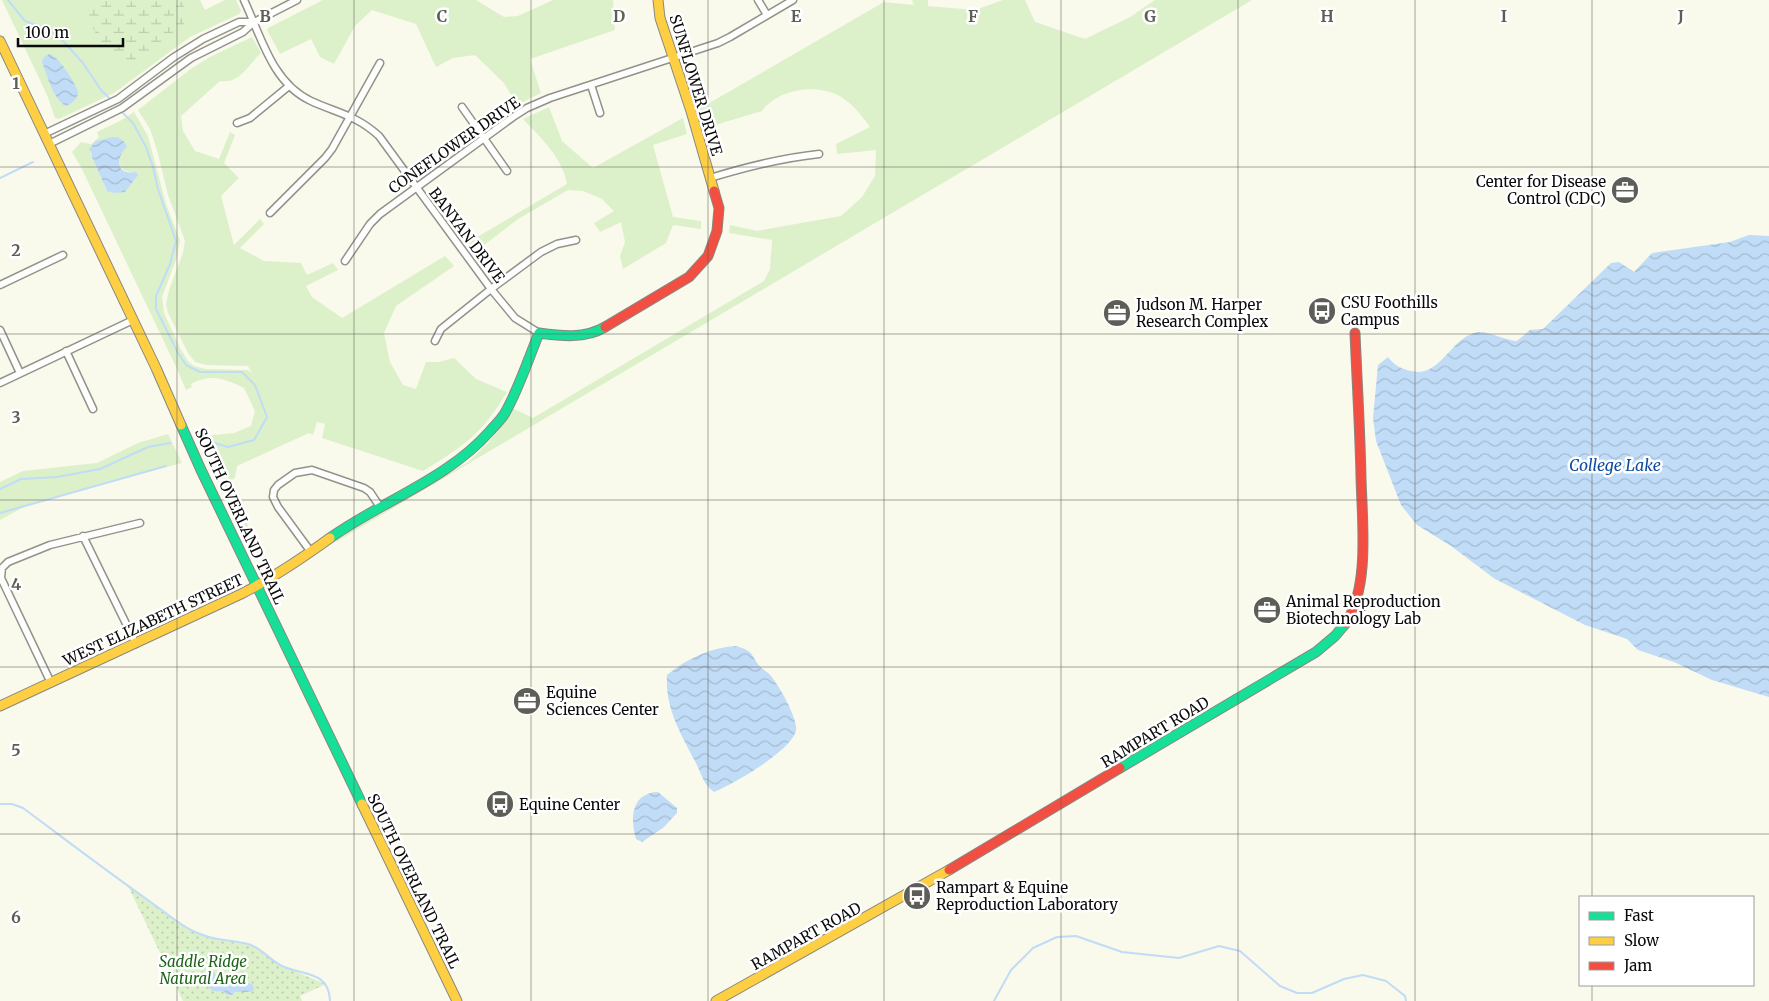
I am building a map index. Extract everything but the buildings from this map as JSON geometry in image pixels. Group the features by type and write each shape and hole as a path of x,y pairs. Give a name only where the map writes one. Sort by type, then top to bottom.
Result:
{"street":[{"name":"BANYAN DRIVE","path":"244,0 274,65 289,86 311,101 351,116 379,136 491,289 515,318 539,333"},
{"path":"49,144 131,103 190,58 243,32 254,22 297,0"},
{"name":"SUNFLOWER DRIVE","path":"658,0 660,18 710,178"},
{"path":"758,0 767,15"},
{"name":"CONEFLOWER DRIVE","path":"345,261 370,224 380,214 527,108 550,98 673,58 730,37 793,0"},
{"path":"44,134 118,99 203,38 239,22 254,22"},
{"name":"SOUTH OVERLAND TRAIL","path":"1,44 133,320 194,454 457,1001"},
{"path":"270,213 332,149 380,63"},
{"path":"591,85 600,113"},
{"path":"237,123 250,118 289,86"},
{"path":"125,93 131,103"},
{"path":"462,107 507,171"},
{"path":"539,333 565,338 583,336 599,330 689,277 708,256 717,231 718,208 710,178 744,167 784,158 818,154"},
{"path":"435,341 441,329 541,252 557,244 576,240"},
{"path":"0,286 63,255"},
{"path":"0,383 133,320"},
{"path":"0,330 20,373"},
{"name":"WEST ELIZABETH STREET","path":"0,706 136,644 276,576 340,530 456,462 477,446 504,415 516,393 539,333"},
{"name":"RAMPART ROAD","path":"716,1001 896,901 1316,652 1332,640 1350,617 1356,604 1362,568 1356,333"},
{"path":"66,352 93,409"},
{"path":"311,552 278,507 273,496 278,484 295,473 312,470 364,488 370,492 380,507"},
{"path":"51,683 0,574 2,568 8,562 50,545 140,523"},
{"path":"83,536 136,644"}],"green space":[{"path":"2,0 200,0 205,10 225,0 236,0 241,11 239,14 190,37 114,93 59,119 55,118 47,95"},
{"path":"88,0 180,0 185,8 186,17 184,24 150,51 136,59 124,61 112,54 97,35 90,20"},
{"path":"323,0 476,0 504,17 518,16 553,0 613,0 615,30 530,59 541,93 517,105 504,83 475,55 453,58 436,67 416,24 372,10 355,26 334,64 320,57 311,39 280,54 267,30 268,28"},
{"path":"912,0 928,0 928,6 975,10 1003,0 1025,0 1035,22 1085,39 1130,17 1155,0 1252,0 336,542 337,539 468,462 488,443 514,409 533,418 764,281 770,269 772,240 729,233 730,225 757,231 841,216 862,197 875,176 876,150 837,154 836,144 870,127 854,107 839,96 824,90 804,89 794,91 776,98 762,111 705,128 699,109 884,2 914,5"},
{"path":"252,37 261,53 238,77 233,80 220,81 181,116 183,131 195,151 219,159 230,132 235,135 224,163 239,178 221,196 234,245 260,219 264,224 240,248 264,261 301,263 307,275 333,263 338,270 306,286 312,297 342,318 445,256 454,266 396,306 384,333 390,362 403,385 416,389 426,362 439,362 454,358 476,379 507,392 489,419 471,438 423,471 322,438 325,424 317,422 313,435 309,433 237,466 235,478 227,482 268,567 265,569 209,453 212,450 206,436 234,433 251,426 255,411 244,388 218,378 198,381 191,384 192,387 186,390 81,167 72,152 81,142 91,144 99,137 97,132 134,112 148,136 166,204 180,240 177,257 162,297 164,313 181,350 188,361 194,366 206,369 248,370 252,373 248,366 206,365 195,362 188,353 168,313 166,304 169,290 183,253 185,241 168,195 150,129 138,110 192,68 210,57","holes":["122,151 121,167 126,171 136,172 107,191 92,153"]},
{"path":"549,107 562,141 593,168 683,118 687,134 653,145 673,217 701,221 701,229 673,225 666,243 623,269 620,256 625,242 621,222 600,232 594,223 614,211 602,199 583,191 568,190 518,219 475,252 467,243 567,184 565,174 556,157 523,119"},
{"path":"168,434 182,463 31,503 0,520 0,482 23,471 97,463 138,443"},
{"name":"Saddle Ridge Natural Area","path":"128,886 189,929 219,940 249,944 284,967 326,984 300,996 302,1001 183,1001"}],"water":[{"path":"49,54 53,55 61,64 78,91 75,100 66,106 57,98 42,62 43,58"},
{"path":"113,137 122,139 127,147 120,156 119,164 121,168 128,172 136,172 138,175 125,192 114,193 107,191 89,149 96,141"},
{"name":"College Lake","path":"1749,235 1769,236 1769,697 1712,680 1674,662 1638,650 1627,639 1585,625 1495,579 1451,546 1417,525 1401,505 1376,441 1373,418 1378,365 1388,357 1401,368 1421,372 1430,369 1438,363 1461,340 1469,335 1482,332 1517,341 1530,330 1543,329 1611,263 1619,262 1634,272 1652,253 1730,242"},
{"path":"736,646 751,653 760,666 773,679 791,710 796,730 792,738 773,757 747,775 714,792 703,779 675,721 669,699 667,675 699,655 717,649"},
{"path":"658,792 677,808 677,813 664,827 642,842 636,839 634,831 633,816 635,808 642,797 649,793"},
{"path":"213,973 253,985 254,990 250,992 233,992 233,995 225,994 224,991 212,990 207,985 207,978"}],"waterway":[{"path":"8,0 25,21 52,31 64,42 83,63 101,90 111,100"},
{"path":"121,111 133,123 146,147 176,241 170,264 156,296 156,309 186,365 200,372 242,372 255,385 267,417 254,440 228,447 208,441"},
{"path":"0,178 33,162"},
{"path":"0,489 21,479 57,477 100,469 148,447 170,443"},
{"path":"0,513 166,466"},
{"path":"0,804 12,804 23,808 119,880 189,929 209,937 252,946 280,965 319,978 325,983 330,1001"},
{"path":"994,1001 1011,970 1033,948 1057,937 1076,936 1122,952 1179,958 1219,946 1240,951 1280,986 1297,993 1312,993 1344,979 1363,975 1386,981 1405,996 1406,1001"}],"traffic: fast":[{"path":"330,538 371,512 435,476 473,448 505,413 519,384 539,333 564,336 581,335 605,327"},
{"path":"181,425 362,804"},
{"path":"1120,768 1316,652 1335,636 1346,623"}],"traffic: slow":[{"path":"658,0 660,18 691,111 714,191"},
{"path":"0,41 156,368 181,425"},
{"path":"0,706 241,594 287,568 330,538"},
{"path":"362,804 457,1001"},
{"path":"716,1001 949,870"}],"traffic: jam":[{"path":"605,327 689,277 708,256 717,231 719,208 714,191"},
{"path":"1346,623 1354,608 1359,591 1363,552 1355,333"},
{"path":"949,870 1120,768"}],"place":[{"name":"Center for Disease Control (CDC)","path":"1625,190"},
{"name":"CSU Foothills Campus","path":"1322,311"},
{"name":"Judson M. Harper Research Complex","path":"1117,313"},
{"name":"Animal Reproduction Biotechnology Lab","path":"1267,610"},
{"name":"Equine Sciences Center","path":"527,701"},
{"name":"Equine Center","path":"500,804"},
{"name":"Rampart & Equine Reproduction Laboratory","path":"917,896"}]}
